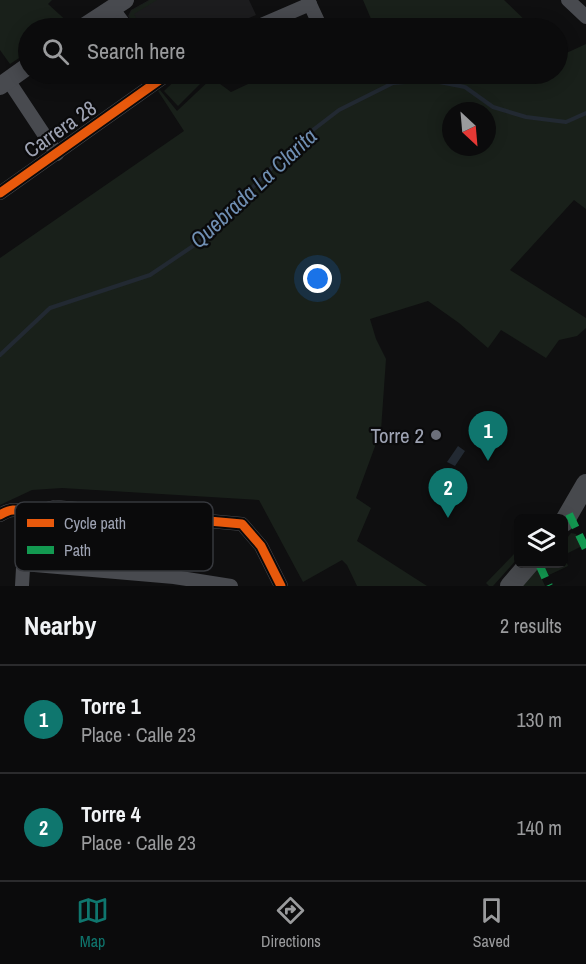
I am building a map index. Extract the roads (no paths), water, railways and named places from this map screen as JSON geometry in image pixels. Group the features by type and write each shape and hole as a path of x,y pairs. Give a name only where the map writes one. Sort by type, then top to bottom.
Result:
{"main road":[{"path":"568,515 586,484"},
{"path":"510,586 526,568"}],"street":[{"path":"568,0 586,18"},
{"path":"275,18 309,2 316,18"},
{"path":"97,18 119,4"},
{"path":"18,73 4,83 57,153"},
{"name":"Carrera 28","path":"0,193 151,84"},
{"path":"0,515 7,510 15,509"},
{"path":"213,521 242,524 261,546 281,586"},
{"path":"22,586 23,571"},
{"path":"82,571 231,586"}],"waterway":[{"name":"Quebrada La Clarita","path":"0,355 50,308 150,275 199,242 296,143 339,110 391,84"},
{"name":"Quebrada La Clarita","path":"450,84 465,87 493,107 526,117 566,122 586,113"}],"place":[{"name":"Torre 2","path":"436,435"},
{"name":"Torre 1","path":"488,461"},
{"name":"Torre 4","path":"448,518"}]}
